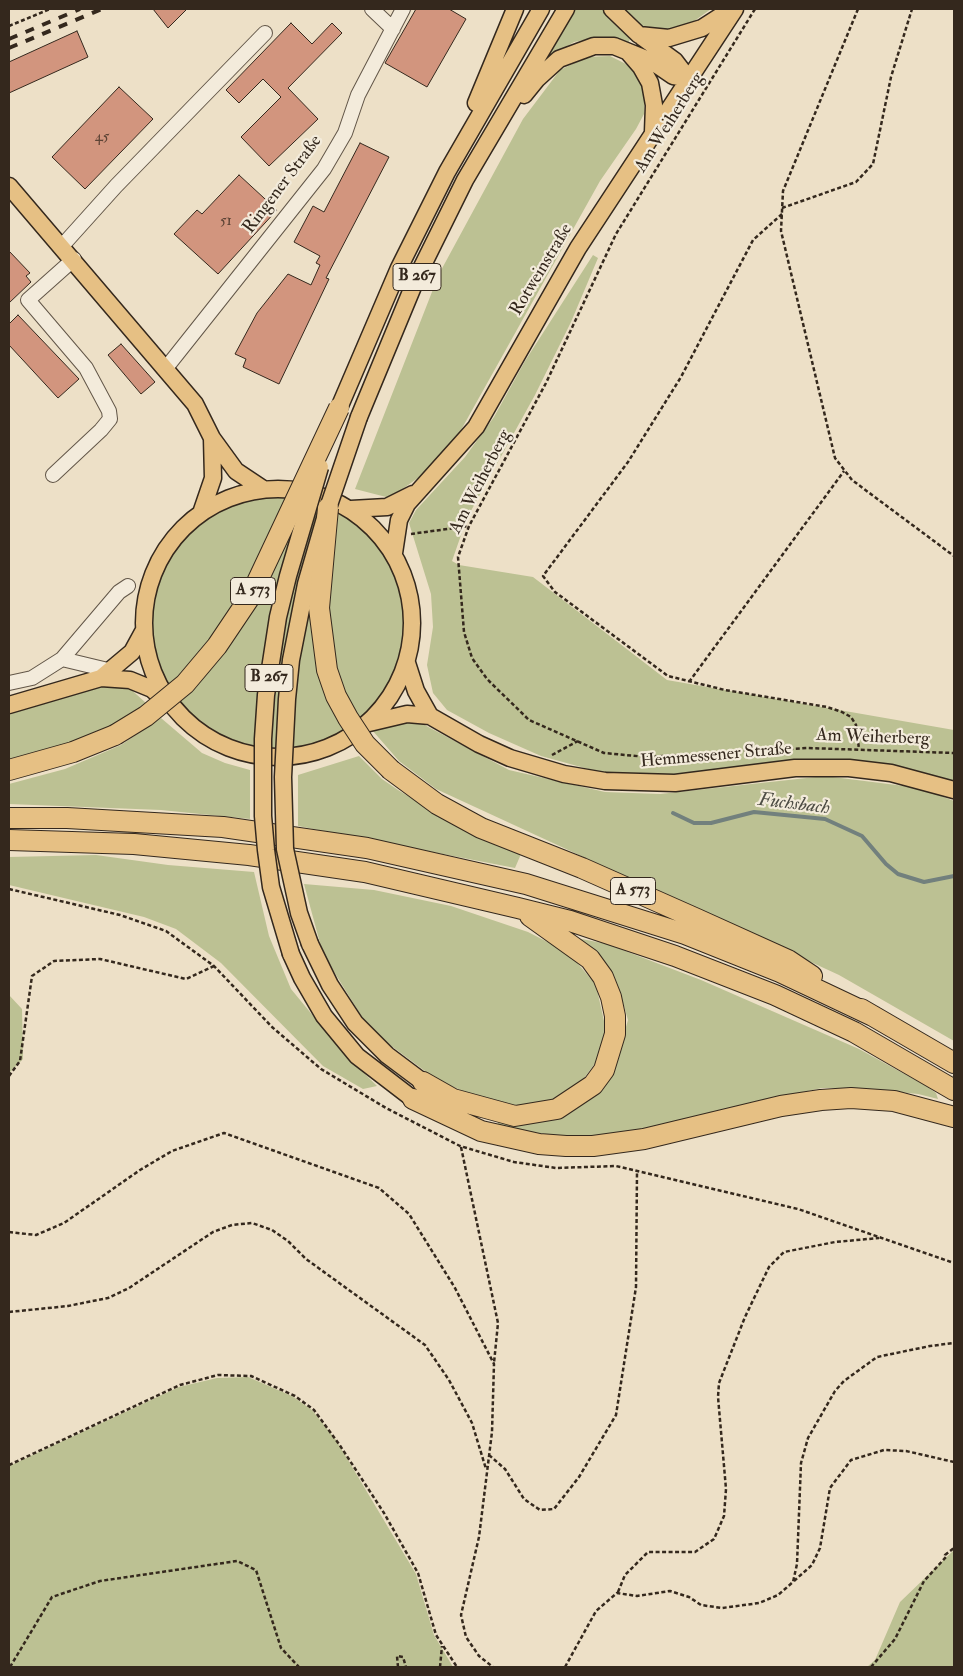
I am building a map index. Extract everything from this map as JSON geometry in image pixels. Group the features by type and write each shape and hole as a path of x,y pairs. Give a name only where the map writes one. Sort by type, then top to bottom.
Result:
{"highway":[{"name":"A 573","path":"9,770 73,752 115,735 146,716 185,684 217,646 250,597 339,408"},
{"name":"A 573","path":"328,508 319,608 327,670 336,696 348,718 365,744 391,770 437,804 481,828 582,868 788,960 873,1016 954,1063"},
{"name":"A 573","path":"9,818 68,818 223,827 367,848 517,882 685,934 780,972 873,1016"},
{"path":"9,840 134,844 249,855 365,872 570,921 666,954 775,995 854,1032 954,1090"},
{"path":"418,1090 515,1116 557,1109 593,1085 604,1070 615,1034 612,997 603,977 583,953 518,908"},
{"path":"418,1090 480,1131 539,1144 566,1146 593,1146 644,1139 781,1106 821,1100 851,1098 894,1101 954,1117"}],"main road":[{"path":"447,172 515,9"},
{"name":"B 267","path":"418,1090 357,1056 324,1016 291,954 271,887 266,850 262,775 266,695 288,576 308,500 339,408 399,268 447,172 540,9"},
{"name":"B 267","path":"418,1090 355,1023 330,985 310,944 299,913 285,849 284,738 291,660 306,584 328,508 359,417 417,277 486,142 566,9"},
{"path":"612,9 639,35 675,61 688,78"},
{"path":"639,35 670,38 702,28 733,9"},
{"name":"Rotweinstraße","path":"394,553 399,520 419,490 449,460 476,427 578,248 733,9"},
{"name":"B 267","path":"486,142 537,79 559,59 594,46 614,46 627,50 651,61 673,76 688,78"},
{"path":"627,50 641,67 650,84 654,105 653,132"},
{"path":"9,186 74,259 166,368 194,404 212,438 236,471 263,489"},
{"path":"201,512 213,478 212,438"},
{"path":"107,675 130,680 152,689 177,712 206,736 226,747 255,756 286,757 316,752 344,740 369,723 392,696 407,663 412,641 413,618 411,596 404,574 394,553 375,529 351,509 331,498 309,491 286,488 263,489 231,497 201,512 164,552 152,576 145,602 144,630 149,659 160,687 177,712"},
{"path":"351,509 386,507 419,490"},
{"path":"9,705 107,675 132,652 144,630"},
{"path":"407,663 416,691 430,716"},
{"path":"369,723 408,714 430,716"},
{"name":"Hemmessener Straße","path":"430,716 479,744 533,765 588,778 639,784 695,782 795,768 849,768 891,773 954,790"}],"street":[{"path":"372,9 393,29"},
{"name":"Ringener Straße","path":"166,368 324,169 345,133 358,95 403,9"},
{"path":"62,246 116,186 265,34"},
{"path":"53,475 101,430 110,419 109,411 86,368 28,300 74,259"},
{"path":"9,683 32,678 62,659 119,592 128,586"},
{"path":"62,659 107,675"}],"path":[{"path":"9,26 50,9"},
{"name":"Am Weiherberg","path":"755,9 616,234 546,383 469,526 458,557 464,632 472,658 504,698 529,720 604,753 647,757 808,748 954,753"},
{"path":"858,9 783,191 781,231 835,458 852,480 954,556"},
{"path":"782,208 856,182 874,164 891,77 912,9"},
{"path":"782,214 753,240 681,377 628,462 544,576 555,592 668,676 689,682 827,707 842,712 851,717 856,725 859,750"},
{"path":"689,682 844,471"},
{"path":"411,534 469,526"},
{"path":"533,765 578,741"},
{"path":"9,1076 20,1061 32,976 54,961 100,959 186,979 214,966"},
{"path":"9,1232 36,1234 64,1223 140,1170 172,1151 224,1133 379,1188 409,1214 455,1288 494,1364"},
{"path":"460,1146 498,1323 494,1364 492,1432 479,1537 461,1614 466,1637 479,1656 493,1667"},
{"path":"489,1455 505,1470 524,1499 540,1510 554,1509 579,1477 616,1415 636,1287 638,1171"},
{"path":"9,1312 68,1306 108,1298 129,1288 213,1232 232,1225 252,1223 272,1230 288,1240 306,1259 425,1345 449,1380 472,1423 486,1471"},
{"path":"565,1667 596,1612 617,1593 625,1575 648,1552 695,1552 714,1539 724,1516 726,1489 718,1398 719,1384 744,1317 769,1267 784,1252 835,1242 881,1238"},
{"path":"793,1582 797,1564 801,1463 808,1438 835,1391 844,1381 876,1356 930,1346 954,1344"},
{"path":"9,1464 180,1384 218,1375 251,1376 294,1396 314,1410 339,1444 384,1513 418,1574 436,1635 457,1667"},
{"path":"617,1593 637,1596 670,1591 689,1597 701,1605 722,1608 759,1604 778,1595 812,1565 820,1548 830,1488 850,1460 884,1450 906,1451 954,1462"},
{"path":"871,1667 895,1638 924,1581 946,1557 945,1555 954,1548"},
{"path":"10,1667 52,1598 100,1581 237,1561 256,1570 281,1648 298,1667"},
{"path":"440,1667 442,1644"},
{"path":"398,1667 397,1656 403,1657 406,1667"}],"green space":[{"path":"575,9 603,9 606,16 630,39 628,44 594,38 574,42 544,60"},
{"path":"621,9 711,9 683,29 653,30 633,22"},
{"path":"610,56 626,64 638,77 645,93 644,114 636,129 600,181 461,430 429,470 390,498 355,489 439,274 523,119 560,70 587,57"},
{"path":"593,255 598,258 571,322 535,395 467,518 452,561 459,565 533,577 667,680 954,730 954,783 903,769 610,775 541,756 489,733 447,710 433,693 427,665 433,627 431,594 409,523 416,510 465,457 494,417 525,361"},
{"path":"278,496 303,499 326,506 348,517 367,533 383,552 394,574 401,597 404,622 401,647 394,670 383,692 367,711 348,727 326,738 303,745 278,748 253,745 230,738 208,727 189,711 173,692 162,670 155,647 152,622 155,597 162,574 173,552 189,533 208,517 230,506 253,499"},
{"path":"104,685 126,685 146,703 108,730 9,763 9,714"},
{"path":"161,718 202,753 225,763 250,770 250,819 161,810 9,804 9,784 65,769 121,745"},
{"path":"400,721 419,722 509,770 605,792 660,794 825,776 920,788 954,801 954,1041 839,975 436,789 399,761 372,730"},
{"path":"359,756 382,779 398,790 446,819 521,854 515,868 298,826 298,775"},
{"path":"96,855 168,865 254,872 269,936 291,989 342,1051 377,1086 363,1089 323,1066 221,963 176,929 144,917 9,885 9,857"},
{"path":"304,884 374,890 451,906 528,932 569,953 596,985 606,1030 596,1062 576,1089 543,1107 491,1103 437,1080 370,1030 323,954"},
{"path":"577,938 607,944 701,980 859,1049 928,1087 936,1093 938,1099 918,1094 859,1088 822,1088 621,1135 573,1138 498,1127 498,1120 527,1124 614,1068 628,1020 621,996"},
{"path":"9,995 22,1009 23,1059 9,1073"},
{"path":"248,1377 292,1396 312,1410 336,1440 416,1574 434,1635 453,1667 9,1667 9,1466 179,1387 217,1378"},
{"path":"954,1550 954,1667 867,1667 875,1660 900,1602"}],"building":[{"path":"153,9 187,9 168,28"},
{"path":"416,9 449,9 466,19 427,87 385,63"},
{"path":"291,23 312,44 332,23 342,33 288,88 318,119 269,166 241,137 281,97 263,79 239,103 226,90"},
{"path":"77,31 88,57 9,93 9,62"},
{"path":"119,87 153,119 85,189 52,157"},
{"path":"360,143 389,157 326,278 329,279 279,384 243,367 246,359 235,354 257,313 288,274 311,285 320,265 316,263 320,256 294,242 313,206 324,212"},
{"path":"239,175 277,210 218,274 174,234 197,210 202,214"},
{"path":"9,251 30,273 26,276 31,282 9,303"},
{"path":"18,315 79,379 58,398 9,345 9,324"},
{"path":"121,344 155,382 141,394 108,355"}],"waterway":[{"name":"Fuchsbach","path":"673,813 694,823 711,823 754,812 825,819 862,836 886,864 898,874 924,882 954,876"}],"railway":[{"path":"9,39 80,9"},
{"path":"9,48 102,9"}]}
